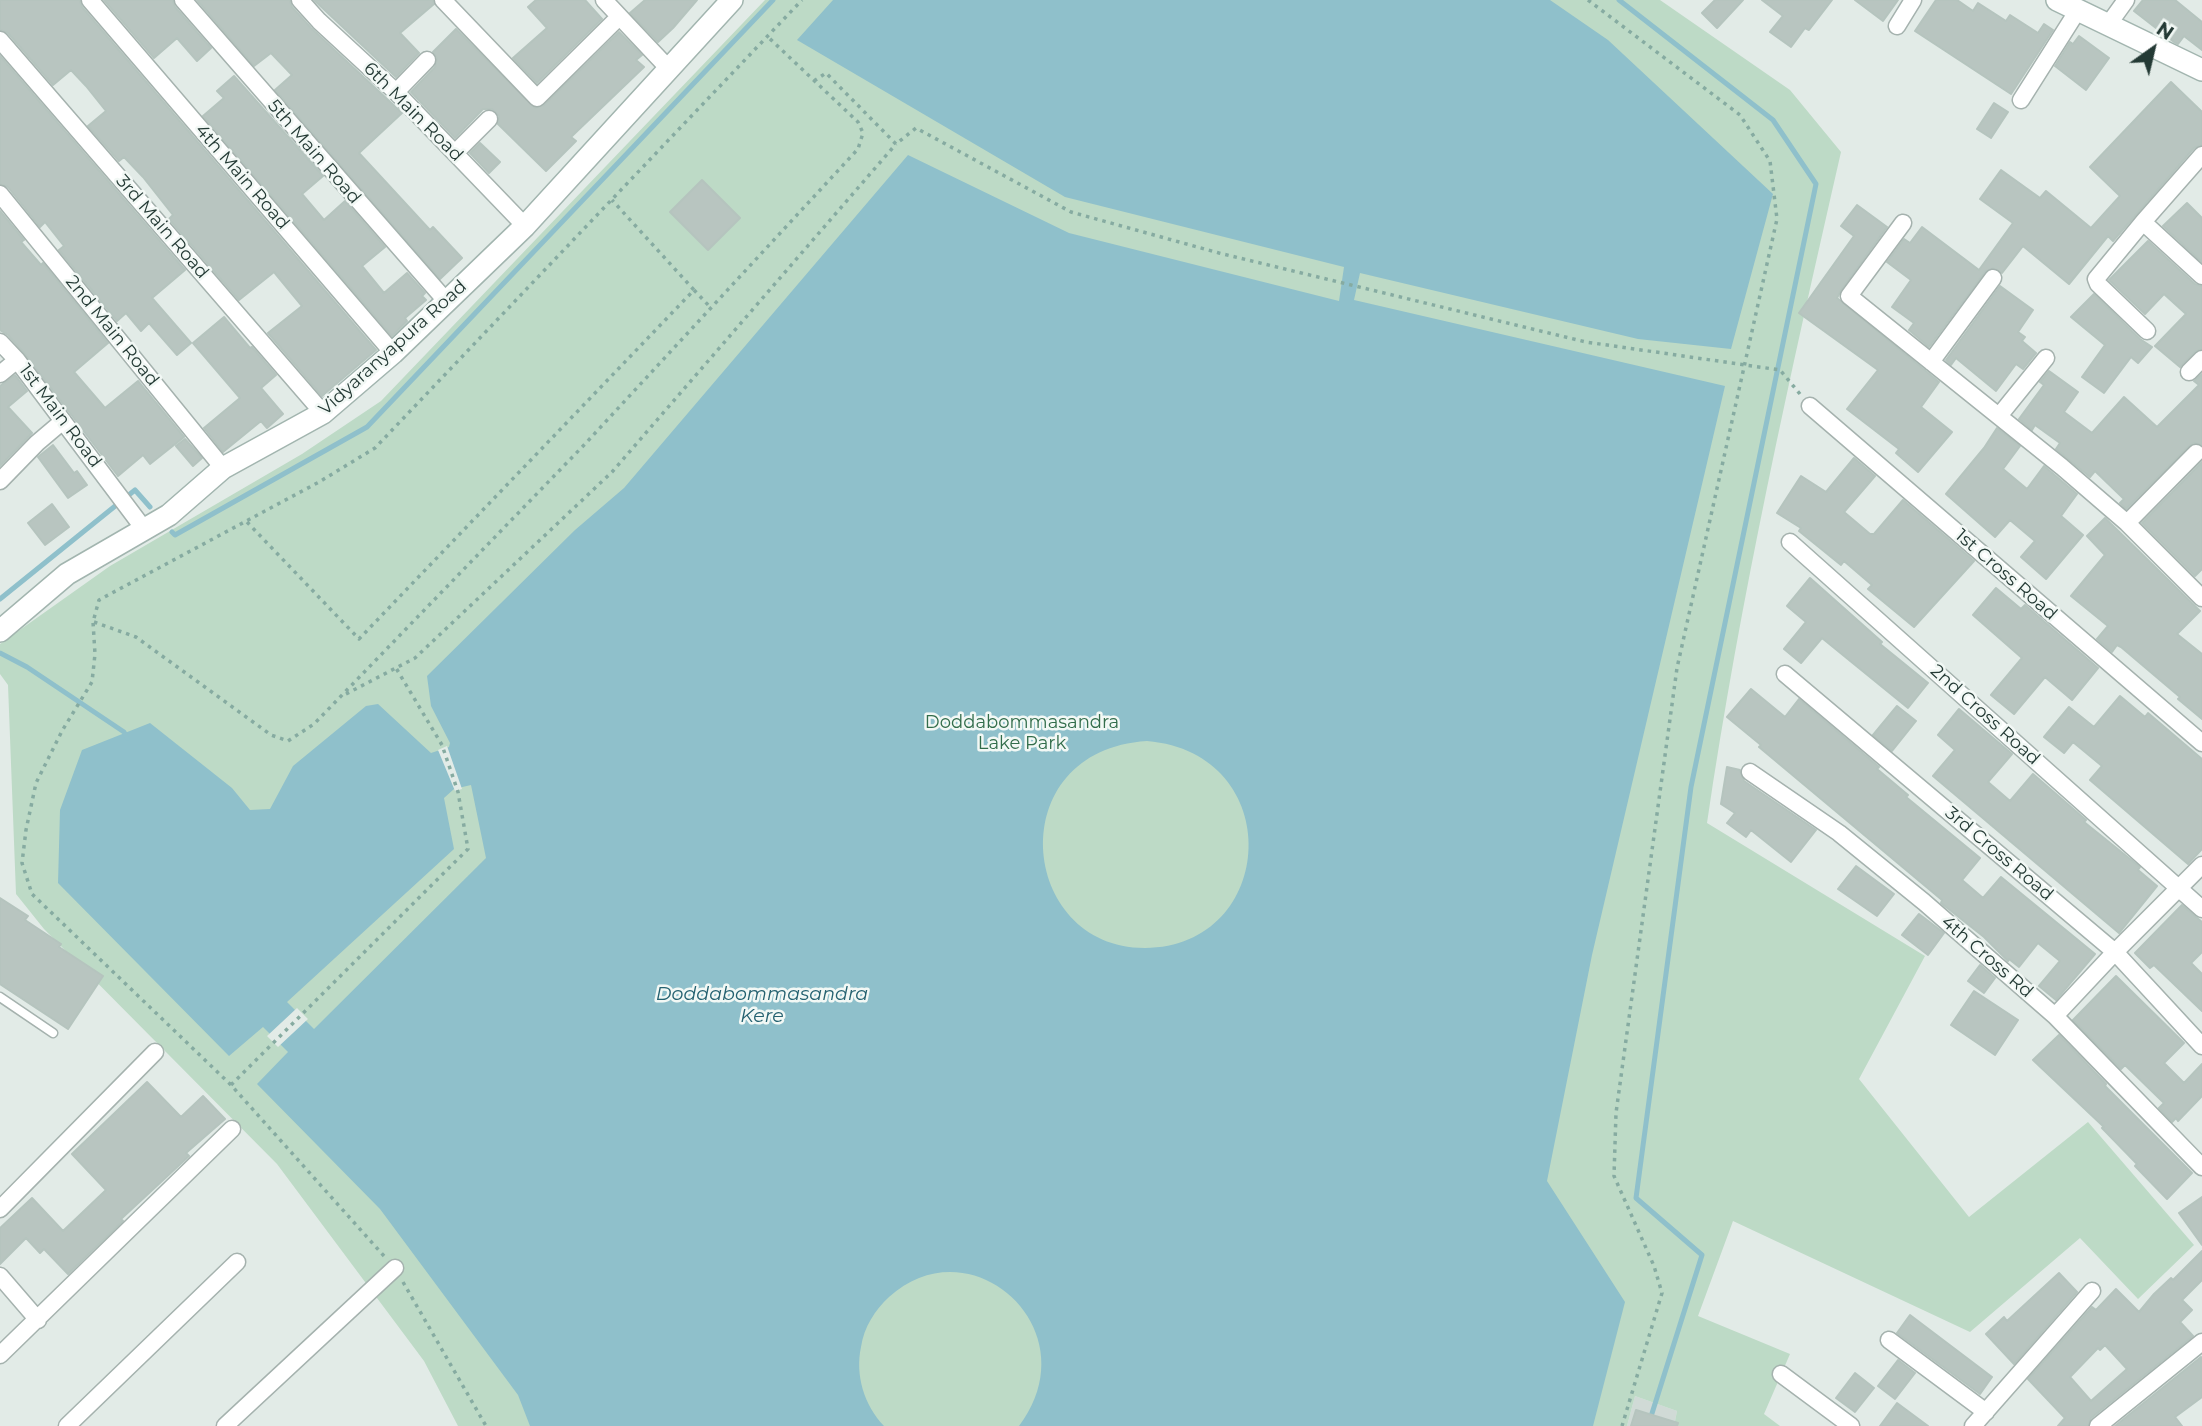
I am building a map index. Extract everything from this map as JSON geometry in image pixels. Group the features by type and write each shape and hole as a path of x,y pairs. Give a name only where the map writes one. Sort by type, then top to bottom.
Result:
{"main road":[{"name":"Vidyaranyapura Road","path":"0,630 67,574 169,515 223,468 323,413 393,353 525,226 732,0"},
{"path":"2057,0 2202,71"}],"street":[{"name":"4th Main Road","path":"90,0 393,353"},
{"name":"5th Main Road","path":"183,0 447,302"},
{"name":"6th Main Road","path":"300,0 318,21 396,92 525,226"},
{"path":"443,0 537,98 619,17"},
{"path":"604,0 669,69"},
{"path":"1897,26 1913,0"},
{"path":"2108,24 2126,0"},
{"path":"2021,100 2078,10"},
{"name":"3rd Main Road","path":"0,40 323,413"},
{"path":"396,92 427,60"},
{"path":"455,153 489,119"},
{"path":"2147,331 2098,285 2096,279 2202,155"},
{"name":"2nd Main Road","path":"0,194 223,468"},
{"path":"2143,222 2202,276"},
{"path":"1903,223 1849,296 2127,523 2199,590"},
{"path":"1931,362 1993,278"},
{"name":"1st Main Road","path":"0,342 18,360 144,529"},
{"path":"1999,416 2046,358"},
{"path":"2189,372 2202,359"},
{"path":"0,374 18,360"},
{"name":"1st Cross Road","path":"1810,406 2202,743"},
{"path":"0,481 63,421"},
{"path":"2127,523 2196,453"},
{"name":"2nd Cross Road","path":"1790,542 2202,909"},
{"name":"3rd Cross Road","path":"1786,674 2115,951 2202,1046"},
{"name":"4th Cross Rd","path":"1750,772 1839,833 1924,902 2055,1016 2202,1167"},
{"path":"2055,1016 2115,951 2202,865"},
{"path":"0,1209 155,1052"},
{"path":"0,1355 232,1129"},
{"path":"67,1426 236,1262"},
{"path":"225,1426 395,1268"},
{"path":"0,1276 38,1320"},
{"path":"1973,1426 2092,1291"},
{"path":"1889,1340 1986,1412"},
{"path":"2098,1426 2202,1342"},
{"path":"1781,1374 1851,1426"}],"lane":[{"path":"0,997 53,1033"}],"path":[{"path":"486,1426 395,1268 231,1085 32,894 22,863 36,783 62,731 92,682 95,654 93,622 99,600 319,482 374,448 803,0"},
{"path":"1588,0 1740,115 1770,161 1777,219 1677,668 1616,1113 1614,1176 1654,1266 1662,1293 1622,1426"},
{"path":"93,622 136,637 271,735 288,741 314,724 585,444 859,149 863,133 858,122 768,37"},
{"path":"814,81 826,73 896,144"},
{"path":"341,696 415,658 612,472 896,144 916,128 1071,212 1219,253 1586,342 1780,370 1810,406"},
{"path":"612,200 711,308"},
{"path":"246,521 359,639 694,290"},
{"path":"231,1085 468,849 458,792 442,745 396,668"}],"shaded area":[{"path":"1635,1396 1677,1411 1674,1426 1627,1426"}],"green space":[{"name":"Doddabommasandra Kere","path":"765,0 1660,0 1790,90 1841,152 1750,571 1707,823 1925,956 1859,1079 1969,1217 2088,1122 2194,1245 2138,1299 2080,1238 1970,1332 1733,1221 1698,1316 1790,1354 1764,1414 1780,1426 1674,1426 1677,1411 1635,1396 1627,1426 458,1426 424,1361 277,1164 44,929 16,894 8,685 0,674 0,644 110,566 302,454 381,401"}],"water":[{"name":"Doddabommasandra Kere","path":"833,0 1550,0 1608,40 1773,194 1731,349 1638,339 1360,273 1354,300 1725,386 1592,955 1547,1181 1625,1302 1593,1426 1019,1426 1038,1390 1041,1355 1032,1323 1012,1297 985,1280 954,1272 921,1277 889,1297 867,1326 859,1358 860,1379 871,1409 884,1426 530,1426 518,1395 380,1209 257,1084 288,1052 263,1027 229,1056 58,883 60,810 82,750 150,723 232,788 250,810 270,809 293,766 366,706 378,704 431,753 449,747 450,743 431,706 427,676 575,530 624,488 908,155 1069,233 1339,301 1344,267 1065,197 797,40","holes":["1147,741 1193,753 1225,778 1243,812 1249,849 1241,885 1221,917 1189,939 1145,948 1103,939 1071,917 1051,885 1043,848 1048,810 1067,777 1100,752","471,785 486,858 314,1029 287,1002 454,849 444,798 454,789"]}],"pier":[{"path":"447,746 462,789 455,791 438,750"},
{"path":"297,1008 308,1019 278,1047 267,1036"}],"building":[{"path":"0,0 80,0 82,7 376,350 322,396 268,333 302,306 274,272 239,300 169,219 173,215 143,177 124,157 119,161 88,126 106,111 86,86 71,70 53,85 8,33 0,30"},
{"path":"104,0 173,0 175,7 211,48 197,61 177,38 154,58"},
{"path":"197,0 290,0 292,7 311,28 402,113 359,153 430,230 433,227 462,258 440,279 275,90 292,75 271,53 254,66"},
{"path":"314,0 433,0 434,4 400,33 419,53 396,77"},
{"path":"536,0 585,0 602,19 537,83 513,58 547,28 528,7"},
{"path":"645,0 697,0 658,42 630,13"},
{"path":"1715,0 1743,0 1717,28 1702,13"},
{"path":"1762,0 1832,0 1809,30 1805,28 1791,47 1770,32 1783,16"},
{"path":"1855,0 1898,0 1883,21"},
{"path":"1936,0 1957,0 1973,11 1978,3 2006,21 2010,15 2038,33 2044,24 2053,30 2011,94 1915,31"},
{"path":"2143,0 2175,0 2202,22 2202,50 2184,36 2178,44 2174,42 2134,11"},
{"path":"456,29 535,108 544,105 619,32 642,55 636,60 644,67 571,137 576,141 546,171 498,124 499,116 492,109 483,109 455,138 411,92 435,67 437,58 433,52"},
{"path":"2079,36 2109,58 2086,90 2055,66 2070,42 2073,44"},
{"path":"0,56 185,270 152,298 191,343 177,355 149,323 141,331 126,313 117,321 59,250 64,246 45,222 40,227 8,187 0,184"},
{"path":"234,76 323,176 302,194 324,220 345,201 385,247 362,266 384,293 407,273 425,293 422,296 426,300 405,318 407,321 392,336 203,116 224,98 217,91"},
{"path":"2171,82 2202,112 2202,145 2194,148 2113,241 2108,236 2069,284 2023,246 2002,273 1993,268 1985,272 1929,347 1909,330 1914,323 1892,307 1911,280 1887,262 1904,239 1910,243 1922,227 1979,270 2013,223 1980,199 2001,170 2040,198 2046,191 2091,228 2120,196 2090,167"},
{"path":"1994,103 2008,112 1991,138 1977,129"},
{"path":"480,143 500,162 489,173 470,153"},
{"path":"702,180 740,218 708,250 670,212"},
{"path":"2187,203 2202,218 2202,262 2163,226"},
{"path":"1857,205 1887,227 1837,298 1939,382 1921,407 1952,432 1918,472 1896,453 1899,449 1847,409 1878,370 1799,313 1854,236 1841,226"},
{"path":"0,211 24,240 21,242 41,265 43,263 108,343 74,372 105,408 138,381 184,437 150,464 143,455 118,476 25,354 0,330"},
{"path":"2148,241 2195,284 2202,286 2202,349 2195,352 2180,367 2155,346 2186,314 2164,294 2145,314 2109,280"},
{"path":"2000,286 2033,310 2018,332 2025,337 2022,341 2036,353 2023,369 2016,364 1996,391 1956,358 1951,365 1946,360"},
{"path":"2094,294 2140,339 2152,347 2138,363 2131,357 2104,393 2082,377 2105,345 2071,317"},
{"path":"224,317 276,375 261,388 283,414 267,428 261,421 223,452 204,428 240,398 193,343"},
{"path":"2049,371 2078,392 2064,412 2092,433 2124,397 2157,427 2199,385 2194,381 2202,374 2202,445 2194,443 2189,446 2126,509 2120,503 2124,499 2095,471 2090,477 2056,449 2060,443 2035,425 2032,430 2019,419 2044,385 2040,382"},
{"path":"15,375 27,391 8,407 32,433 0,466 0,386"},
{"path":"1997,428 2020,446 2003,469 2027,489 2044,466 2077,494 2061,516 2083,535 2046,579 2021,557 2035,541 2010,520 1995,537 1946,494"},
{"path":"185,439 202,458 193,466 176,446"},
{"path":"53,445 74,473 77,471 87,485 68,498 38,457"},
{"path":"1854,458 1875,476 1844,512 1870,534 1874,534 1903,500 1974,561 1914,627 1868,589 1872,585 1844,561 1841,565 1799,531 1801,528 1777,513 1801,476 1826,492"},
{"path":"2202,462 2202,569 2195,576 2142,523"},
{"path":"52,504 69,527 45,545 28,523"},
{"path":"2105,518 2200,611 2177,634 2202,654 2202,719 2121,647 2117,645 2112,652 2097,639 2108,626 2071,596 2105,555 2087,536"},
{"path":"1810,578 1882,642 1880,644 1928,683 1908,708 1822,638 1801,663 1784,649 1806,622 1787,606"},
{"path":"1996,588 2021,609 2025,605 2098,668 2072,700 2045,677 2014,714 1991,695 2022,658 1973,615"},
{"path":"1751,689 1785,717 1799,699 1879,767 1877,769 1908,795 1906,797 1980,858 1962,880 1983,898 2001,877 2095,954 2056,1000 2039,986 2060,961 2038,943 2019,967 2009,959 2008,961 1984,937 1941,903 1942,900 1759,747 1761,745 1727,717"},
{"path":"2120,696 2145,717 2148,713 2202,759 2202,849 2188,864 2090,780 2102,766 2073,742 2064,753 2044,737 2069,707 2094,727"},
{"path":"1897,706 1916,721 1892,751 1873,735"},
{"path":"1959,709 2012,754 1988,782 2010,801 2033,774 2086,820 2084,822 2140,867 2138,870 2157,886 2119,933 1933,776 1955,750 1938,735"},
{"path":"1727,767 1740,770 1744,781 1816,830 1791,862 1751,830 1746,837 1727,823 1735,813 1721,804"},
{"path":"1856,866 1894,894 1877,916 1838,889"},
{"path":"0,898 28,916 25,920 61,944 59,947 103,976 68,1029 0,984"},
{"path":"2182,905 2202,922 2202,952 2191,963 2202,974 2202,1011 2154,965 2150,968 2135,953"},
{"path":"1919,914 1944,933 1928,955 1902,935"},
{"path":"1980,965 1995,978 1984,993 1968,981"},
{"path":"2116,976 2184,1043 2164,1063 2184,1083 2202,1064 2202,1096 2178,1121 2176,1118 2172,1122 2159,1108 2164,1103 2125,1065 2121,1069 2073,1020"},
{"path":"1974,991 2018,1020 1995,1055 1951,1025"},
{"path":"2059,1035 2105,1086 2192,1173 2167,1199 2135,1166 2137,1164 2102,1128 2104,1127 2033,1060"},
{"path":"147,1082 181,1117 203,1096 225,1119 186,1153 189,1156 121,1219 123,1221 68,1274 44,1249 40,1253 26,1238 0,1264 0,1228 32,1198 63,1231 106,1190 72,1154"},
{"path":"2202,1197 2202,1245 2179,1213"},
{"path":"2202,1251 2202,1280 2182,1300 2192,1310 2180,1322 2193,1336 2091,1418 2088,1426 2058,1426 2065,1418 2028,1379 2092,1307 2096,1310 2116,1289 2139,1312 2171,1278 2173,1280","holes":["2105,1345 2127,1369 2091,1401 2070,1377 2098,1348 2100,1350"]},
{"path":"2059,1273 2077,1292 2014,1364 1986,1334 2004,1317 2007,1321"},
{"path":"1910,1315 1992,1377 1980,1394 1897,1333"},
{"path":"2201,1357 2202,1397 2175,1417 2182,1426 2115,1426"},
{"path":"1898,1360 1915,1373 1895,1399 1878,1386"},
{"path":"1855,1373 1874,1388 1855,1412 1836,1398"},
{"path":"1897,1403 1928,1426 1880,1426"},
{"path":"1636,1410 1678,1423 1677,1426 1631,1426"}],"waterway":[{"path":"172,532 175,535 367,427 773,0"},
{"path":"1619,0 1773,120 1816,184 1691,787 1636,1198 1702,1255 1648,1426"},
{"path":"0,599 135,490 150,507"},
{"path":"0,653 27,667 124,732 127,738"}],"park label":[{"name":"Doddabommasandra Lake Park","path":"1022,733"}]}
